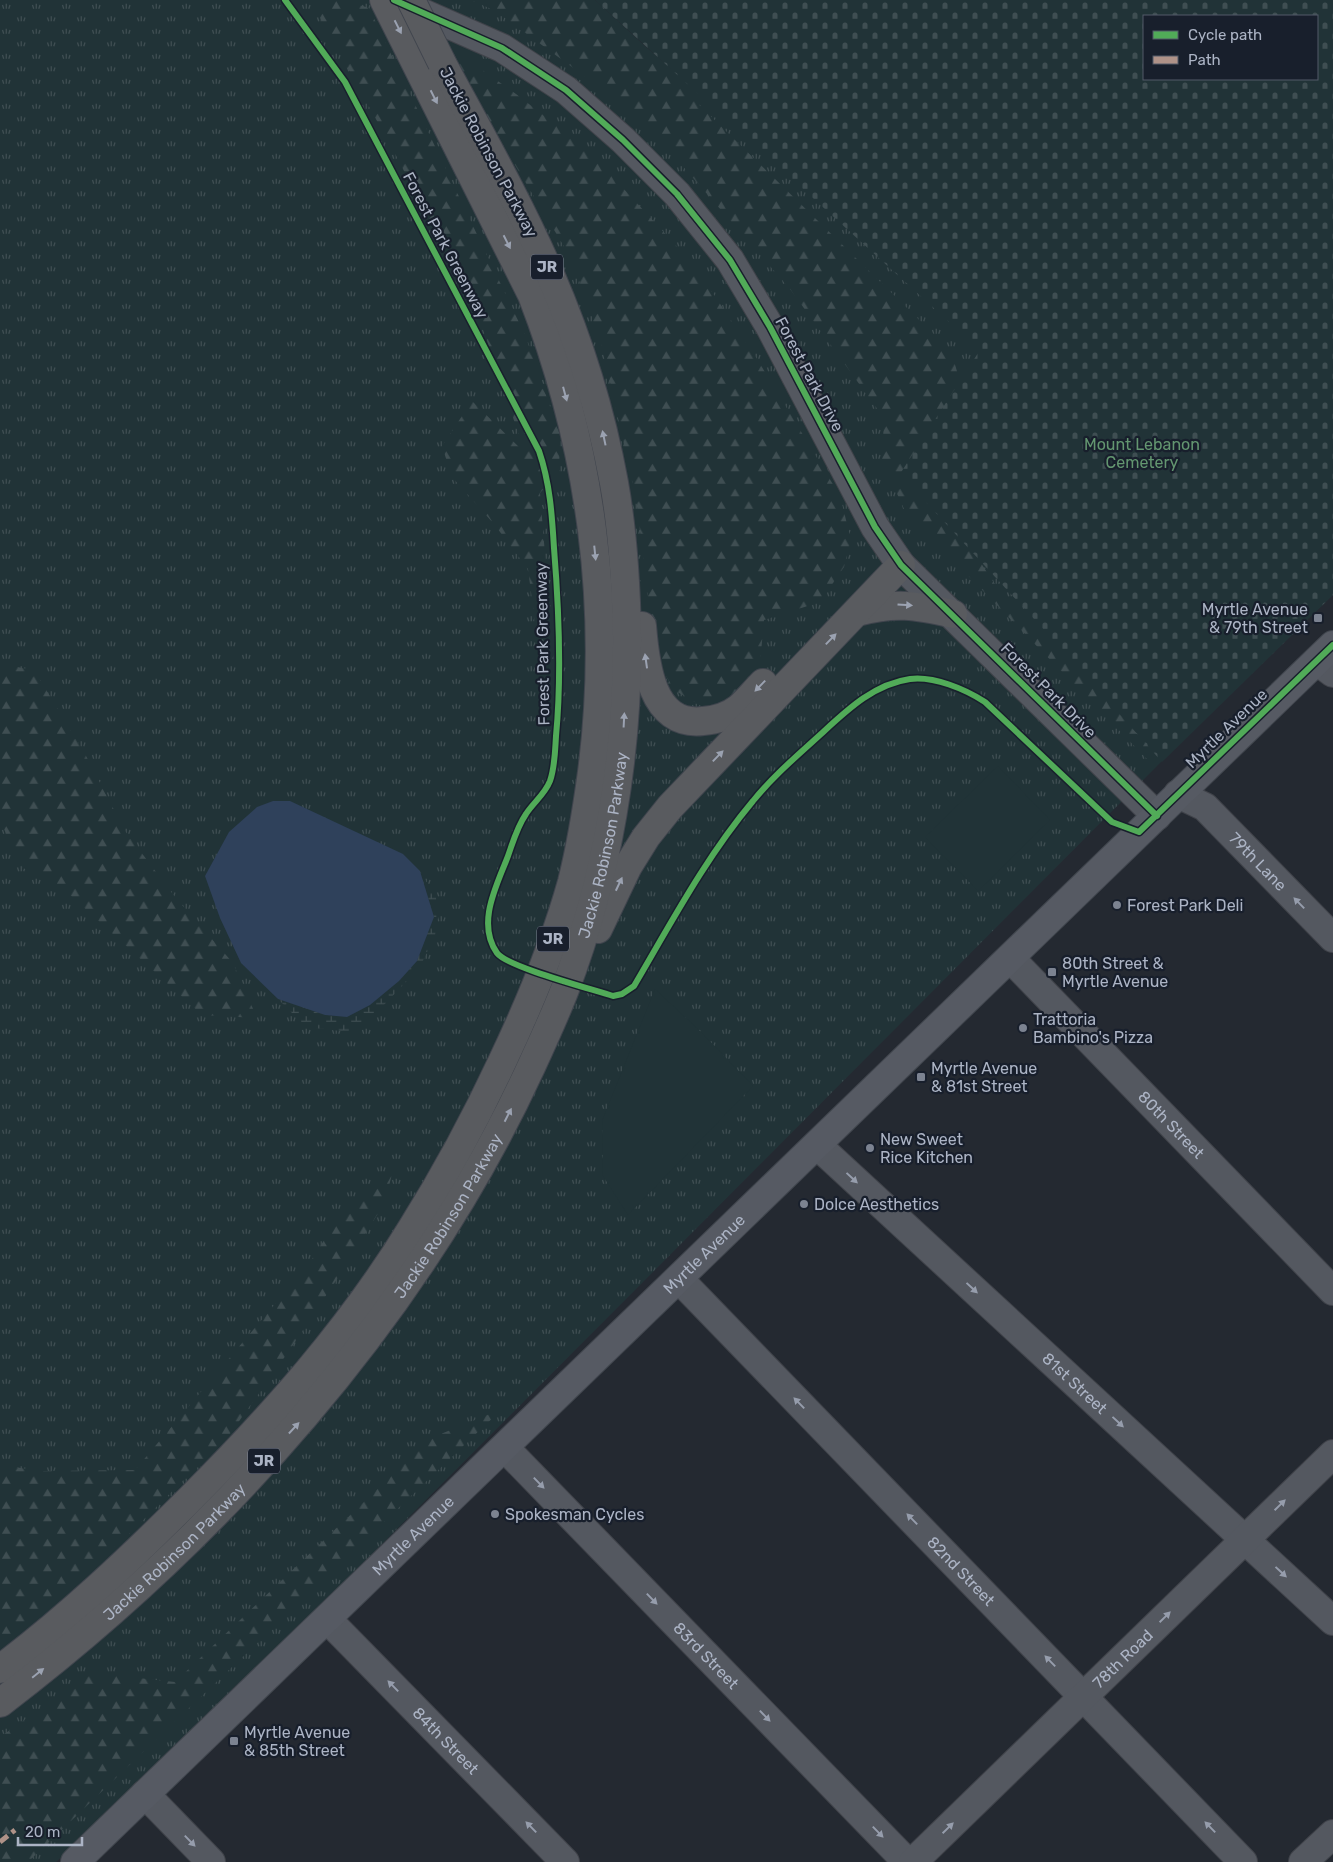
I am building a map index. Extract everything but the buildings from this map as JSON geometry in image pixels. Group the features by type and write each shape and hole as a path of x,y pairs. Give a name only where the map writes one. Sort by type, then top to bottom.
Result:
{"highway":[{"name":"Jackie Robinson Parkway","path":"0,1669 131,1558 231,1458 321,1354 371,1289 411,1231 486,1097 530,1002 572,882 581,842 590,784 598,720 600,674 599,596 584,473 560,379 546,332 532,295 384,0"},
{"name":"Jackie Robinson Parkway","path":"0,1703 74,1644 134,1592 190,1539 300,1421 347,1364 392,1304 426,1255 477,1174 514,1103 565,990 597,886 607,842 622,750 627,656 622,546 615,485 602,424 589,380 551,275 533,236 411,0"},
{"path":"615,485 639,574 648,676 663,705 679,718 689,721 700,722 720,718 739,708 896,557"},
{"path":"565,990 602,922 628,866 658,820 857,612 896,557"},
{"path":"857,612 898,605 929,608 953,614"}],"main road":[{"name":"Myrtle Avenue","path":"75,1862 90,1853 145,1794 505,1448 1178,794 1328,659"}],"street":[{"name":"Forest Park Drive","path":"394,0 502,48 566,90 623,140 677,194 730,260 770,326 875,527 896,557 1157,816"},
{"name":"79th Lane","path":"1178,794 1205,807 1333,938"},
{"name":"80th Street","path":"1010,958 1333,1291"},
{"name":"81st Street","path":"816,1145 1333,1621"},
{"name":"82nd Street","path":"679,1279 1243,1862"},
{"name":"83rd Street","path":"505,1448 907,1862"},
{"name":"78th Road","path":"913,1862 1333,1454"},
{"name":"84th Street","path":"327,1619 565,1862"},
{"path":"145,1794 211,1862"},
{"path":"1303,1862 1333,1834"}],"green space":[{"path":"0,0 595,0 646,47 1032,380 1166,757 139,1788 56,1862 0,1862"},
{"path":"320,0 343,0 369,8 525,335 560,435 559,472 540,493 555,677 538,679 534,615 528,569 494,524 452,477 442,446 472,401 525,453 483,329 398,159 318,14"},
{"path":"470,0 592,0 951,351 966,402 932,489 1008,604 1171,749 1148,760 905,511 882,461 884,418 790,289 639,116 494,10"},
{"name":"Mount Lebanon Cemetery","path":"595,0 1333,0 1333,595 1162,762 1069,657 900,474 980,350"},
{"path":"450,47 516,94 587,149 694,265 757,359 840,496 851,540 844,567 820,602 764,620 760,663 739,690 705,708 674,690 655,656 636,498 601,342 571,258 500,140"},
{"path":"0,664 34,670 85,754 125,831 175,897 233,963 257,1018 202,1015 59,885 23,868 0,821"},
{"path":"998,766 1050,820 978,891 925,837"},
{"path":"420,871 436,897 438,918 435,935 420,967 382,1007 349,1032 306,1027 278,999 325,1015 434,917"},
{"path":"655,989 702,1033 753,1086 628,1215 603,1176 602,1121"},
{"path":"392,1174 385,1202 343,1270 230,1434 129,1534 0,1648 0,1465 42,1471 135,1470 308,1265 349,1202"},
{"path":"502,1409 28,1862 0,1862 0,1737 92,1673 175,1682 431,1438"}],"water":[{"path":"273,801 290,801 403,854 420,871 434,917 417,961 399,981 370,1005 347,1017 325,1015 278,999 241,963 220,918 205,876 229,832 257,807"}],"marked path":[{"path":"0,1842 15,1830"}],"cycle path":[{"name":"Forest Park Greenway","path":"285,0 345,82 539,451 546,475 550,499 558,618 558,713 552,776 548,786 526,814 518,829 494,892 488,917 491,941 497,953 504,959 533,971 613,996 622,994 634,986 704,868 753,801 794,758 841,716 862,699 885,686 910,679 929,680 949,684 977,697 985,702 1112,822 1139,832 1333,645"},
{"path":"394,0 502,48 566,90 623,140 677,194 730,260 770,327 875,527 901,565 1157,816"}],"place":[{"name":"Myrtle Avenue & 79th Street","path":"1318,618"},
{"name":"Forest Park Deli","path":"1117,905"},
{"name":"80th Street & Myrtle Avenue","path":"1052,972"},
{"name":"Trattoria Bambino's Pizza","path":"1023,1028"},
{"name":"Myrtle Avenue & 81st Street","path":"921,1077"},
{"name":"New Sweet Rice Kitchen","path":"870,1148"},
{"name":"Dolce Aesthetics","path":"804,1204"},
{"name":"Spokesman Cycles","path":"495,1514"},
{"name":"Myrtle Avenue & 85th Street","path":"234,1741"}]}
